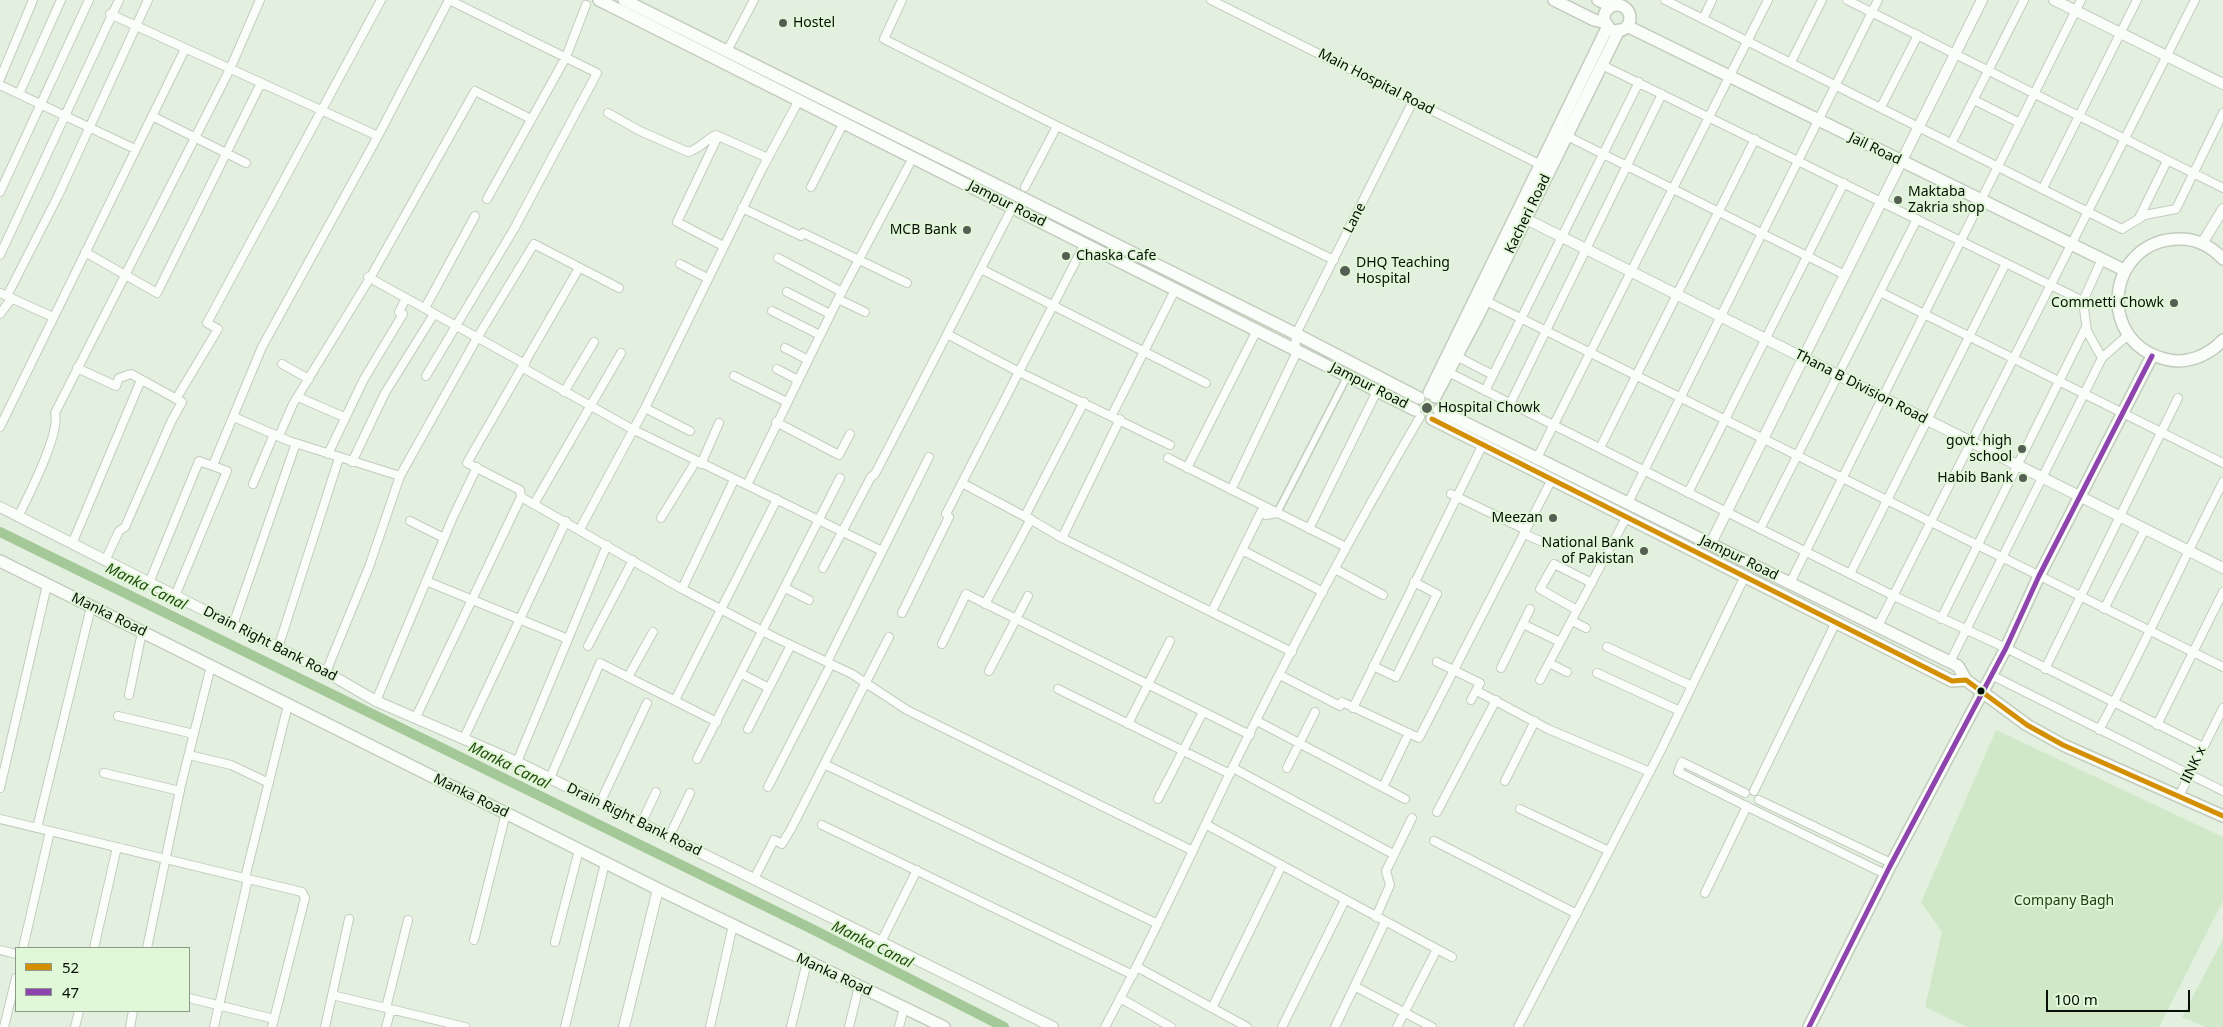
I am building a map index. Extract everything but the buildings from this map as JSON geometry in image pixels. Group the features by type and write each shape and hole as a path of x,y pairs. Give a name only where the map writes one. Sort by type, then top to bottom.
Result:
{"main road":[{"name":"Jampur Road","path":"599,0 1297,350 1418,413 1436,414 1537,458 1954,664"},
{"name":"Jampur Road","path":"624,0 1296,334 1427,397"},
{"path":"1554,0 1594,20 1623,28 1630,19 1625,7 1598,0"},
{"path":"1628,12 1635,0"},
{"path":"1607,25 1606,12 1616,4"},
{"name":"Kacheri Road","path":"1427,397 1541,165 1607,25"},
{"name":"Kacheri Road","path":"1427,397 1448,372 1486,300 1602,65 1623,28"},
{"name":"Jail Road","path":"1623,28 1729,76 2124,270"},
{"path":"2223,259 2203,242 2169,239 2151,245 2136,256 2124,270 2118,289 2117,309 2128,335 2136,344 2152,356 2174,361 2196,359 2215,348 2223,340"},
{"path":"1809,1027 1891,863 2006,648 2039,576 2124,414 2152,356"},
{"path":"1418,413 1427,397 1439,402 1436,414"},
{"name":"Jampur Road","path":"1436,414 1483,444 1952,681 1966,680 2027,725 2063,745 2223,816"},
{"name":"Manka Road","path":"0,561 605,863 806,962 944,1027"},
{"path":"1954,664 1966,680"}],"street":[{"path":"0,79 33,0"},
{"path":"0,192 89,0"},
{"path":"0,255 119,0"},
{"path":"0,314 6,296 89,127 148,0"},
{"path":"18,516 50,443 57,419 55,413 230,69 260,0"},
{"path":"176,399 218,329 207,323 381,0"},
{"path":"213,465 262,347 378,136 449,0 597,73 514,229 426,376"},
{"path":"727,51 754,0"},
{"path":"902,0 884,39 1057,126 1334,260"},
{"name":"Main Hospital Road","path":"1211,0 1541,165"},
{"path":"1665,0 1679,3 1703,19 1952,142 2122,229 2145,215 2176,208 2223,113"},
{"path":"1703,19 1712,0"},
{"path":"1537,458 1768,0"},
{"path":"1791,62 1822,0"},
{"path":"1847,0 2223,188"},
{"path":"1628,503 1679,397 1878,0"},
{"path":"1711,543 1982,0"},
{"path":"1952,142 2024,0"},
{"path":"2054,0 2223,84"},
{"path":"1790,583 2082,0"},
{"path":"2043,188 2137,0"},
{"path":"1878,626 2195,0"},
{"path":"19,94 57,1"},
{"path":"487,199 566,57 586,5"},
{"path":"111,15 378,136"},
{"path":"1881,107 1918,35"},
{"path":"0,427 186,48"},
{"path":"1602,65 2083,301"},
{"path":"1485,391 1639,82"},
{"path":"85,252 157,293 262,83"},
{"path":"0,85 136,149"},
{"path":"253,484 276,435 475,91 531,120"},
{"path":"1510,404 1662,94"},
{"path":"580,529 632,429 645,408 742,208 799,100"},
{"path":"1974,100 2020,123"},
{"name":"Lane","path":"1296,334 1413,101"},
{"path":"608,113 640,131 688,152 701,147 708,139 718,136 768,158"},
{"path":"152,116 246,163"},
{"path":"811,187 844,122"},
{"path":"1025,187 1057,126"},
{"path":"718,136 677,222 723,246"},
{"path":"1567,136 1844,275"},
{"path":"1600,448 1755,139"},
{"path":"2138,219 2167,161"},
{"path":"747,485 830,314 909,165"},
{"path":"1688,493 1844,183"},
{"path":"742,208 801,236 803,233 907,283"},
{"path":"2203,242 2223,209"},
{"path":"823,568 871,477 875,474 1009,214"},
{"path":"425,308 475,216"},
{"name":"Thana B Division Road","path":"1526,219 2223,568"},
{"path":"1760,529 1917,219"},
{"path":"326,672 368,567 400,476 477,338 534,244 619,288"},
{"path":"902,613 949,517 946,514 1082,249"},
{"path":"778,258 865,312"},
{"path":"2102,259 2083,301 2086,327 2102,358"},
{"path":"1850,574 2006,263"},
{"path":"680,264 707,278"},
{"path":"416,717 521,497 520,490 467,463 579,268"},
{"path":"981,269 1206,383"},
{"path":"369,277 477,338 589,407 699,463 882,551"},
{"path":"786,292 830,314"},
{"path":"1880,292 2223,463"},
{"path":"1062,538 1143,351 1173,294"},
{"path":"6,296 53,317"},
{"path":"328,454 344,417 403,314 398,312 406,298"},
{"path":"1486,300 2223,667"},
{"path":"772,311 820,335"},
{"path":"352,462 385,393 434,314"},
{"path":"1941,619 2086,327"},
{"path":"1187,468 1257,330"},
{"path":"947,334 1019,372 1116,417 1170,445"},
{"path":"1231,490 1297,350 1296,334"},
{"path":"1954,664 1966,630 2102,358 2128,335"},
{"path":"564,392 594,342"},
{"path":"784,348 808,360"},
{"path":"534,504 621,353"},
{"path":"1456,356 1493,374"},
{"path":"282,364 309,379"},
{"path":"77,368 116,386 120,378 131,374 182,402 171,422 125,528 119,531 105,560"},
{"path":"777,370 798,380"},
{"path":"1448,372 1894,596 2006,648 2203,747"},
{"path":"734,376 787,402"},
{"path":"1278,513 1348,376"},
{"path":"72,544 141,380"},
{"path":"1309,529 1374,395"},
{"path":"298,397 344,417"},
{"path":"2045,668 2178,398"},
{"path":"985,604 1084,402"},
{"path":"645,408 690,431"},
{"path":"1105,1027 1137,967 1231,771 1358,522 1418,413"},
{"path":"234,416 296,443 400,476"},
{"path":"776,422 839,455 850,434"},
{"path":"661,518 699,463 719,423"},
{"path":"233,625 296,443"},
{"path":"1352,708 1414,582 1453,495 1483,444"},
{"path":"768,787 929,457"},
{"path":"278,648 340,458"},
{"path":"1168,458 1346,547"},
{"path":"149,583 199,461 227,471 175,596"},
{"path":"376,701 396,657 444,538 477,467"},
{"path":"697,759 764,632 840,478"},
{"path":"1280,675 1340,706 1342,702 1419,738 1552,479"},
{"path":"682,589 734,480"},
{"path":"2099,730 2150,632 2188,550 2223,482"},
{"path":"962,483 1062,538 1292,652"},
{"path":"1453,495 1545,543"},
{"path":"521,497 682,589 764,632 829,663 908,710 1193,851"},
{"path":"675,700 777,499"},
{"name":"Drain Right Bank Road","path":"0,507 326,672 376,701 517,762 1053,1027"},
{"path":"1212,611 1261,512 1266,515 1278,513"},
{"path":"1540,680 1627,516"},
{"path":"410,521 444,538"},
{"path":"464,738 566,521"},
{"path":"2104,609 2145,529"},
{"path":"517,762 607,545"},
{"path":"1242,550 1323,592"},
{"path":"588,646 633,560"},
{"path":"1578,610 1540,589 1554,564 1592,583"},
{"path":"1334,570 1383,595"},
{"path":"1518,1027 1650,772 1745,576"},
{"path":"426,581 568,639"},
{"path":"1373,666 1396,677 1437,594 1414,582"},
{"path":"0,788 47,585"},
{"path":"785,588 809,600"},
{"path":"2157,725 2223,592"},
{"path":"942,644 966,594 1250,735"},
{"path":"990,672 1028,596"},
{"path":"37,828 91,607"},
{"path":"1501,668 1530,609"},
{"path":"1572,621 1586,628"},
{"path":"1754,791 1836,622"},
{"path":"1523,624 1560,642"},
{"path":"129,695 142,632"},
{"path":"628,677 653,632"},
{"path":"754,879 774,840 782,844 889,637"},
{"path":"1128,724 1170,642"},
{"path":"748,729 790,645"},
{"path":"1607,647 1692,686"},
{"path":"1437,662 1480,683 1472,700"},
{"path":"550,778 600,663 717,722"},
{"path":"1549,663 1567,672"},
{"path":"147,947 180,791 211,666"},
{"path":"1597,672 1680,711"},
{"path":"742,674 769,688"},
{"path":"1991,675 2223,790"},
{"path":"1058,689 1182,750 1231,771 1394,854"},
{"path":"1477,691 1561,735 1650,772"},
{"path":"1436,812 1496,700"},
{"path":"600,803 647,703"},
{"path":"214,1027 288,705"},
{"name":"lINK x","path":"2179,796 2223,708"},
{"path":"1158,799 1203,712"},
{"path":"1287,768 1315,712"},
{"path":"118,716 194,734"},
{"path":"1257,721 1405,799"},
{"path":"1505,781 1535,721"},
{"path":"1383,787 1409,733"},
{"path":"189,755 231,765 269,784"},
{"path":"1754,791 1745,793 1682,762 1678,772 1886,874"},
{"path":"824,764 1158,924"},
{"path":"104,773 180,791"},
{"path":"1754,791 1759,800 1891,863"},
{"path":"642,824 656,792"},
{"path":"669,837 690,793"},
{"path":"1745,793 1742,798 1747,806"},
{"path":"1747,806 1756,805 1759,800"},
{"path":"1705,893 1747,806"},
{"path":"1520,809 1609,850"},
{"path":"474,940 506,813"},
{"path":"1376,917 1390,885 1386,871 1412,818"},
{"path":"0,819 247,878 304,895 273,1023 219,1005 190,998"},
{"path":"1207,824 1452,957"},
{"path":"822,825 1133,975"},
{"path":"23,947 50,831"},
{"path":"1434,841 1577,914"},
{"path":"94,947 117,847"},
{"path":"555,942 579,850"},
{"path":"565,1027 605,863"},
{"path":"1212,1008 1282,865"},
{"path":"881,942 917,870"},
{"path":"624,1027 658,889"},
{"path":"1282,1027 1345,900"},
{"path":"325,1027 350,919"},
{"path":"386,1027 408,920"},
{"path":"1335,1027 1356,987 1385,922"},
{"path":"710,1027 733,925"},
{"path":"1397,1027 1437,949"},
{"path":"0,950 15,954"},
{"path":"791,1027 806,962"},
{"path":"1137,967 1246,1027"},
{"path":"4,1027 15,982"},
{"path":"849,1027 859,986"},
{"path":"1356,987 1432,1027"},
{"path":"332,995 465,1027"},
{"path":"1120,998 1171,1027"},
{"path":"899,1027 904,1008"},
{"path":"76,1027 79,1012"},
{"path":"130,1027 133,1012"}],"green space":[{"name":"Company Bagh","path":"1996,730 2223,837 2223,901 2159,1027 1967,1027 1925,1007 1942,932 1921,902"},
{"path":"2223,939 2223,1027 2206,1027 2182,1017"}],"waterway":[{"name":"Manka Canal","path":"0,532 810,928 1004,1027"}],"transit line":[{"name":"47","path":"1809,1027 1889,868 2006,648 2039,576 2152,356"},
{"name":"52","path":"1432,419 1952,681 1966,680 2027,725 2063,745 2223,816"}],"place":[{"name":"Hostel","path":"783,23"},
{"name":"Maktaba Zakria shop","path":"1898,200"},
{"name":"MCB Bank","path":"967,230"},
{"name":"Chaska Cafe","path":"1066,256"},
{"name":"DHQ Teaching Hospital","path":"1345,271"},
{"name":"Commetti Chowk","path":"2174,303"},
{"name":"Hospital Chowk","path":"1427,408"},
{"name":"govt. high school","path":"2022,449"},
{"name":"Habib Bank","path":"2023,478"},
{"name":"Meezan","path":"1553,518"},
{"name":"National Bank of Pakistan","path":"1644,551"}]}
